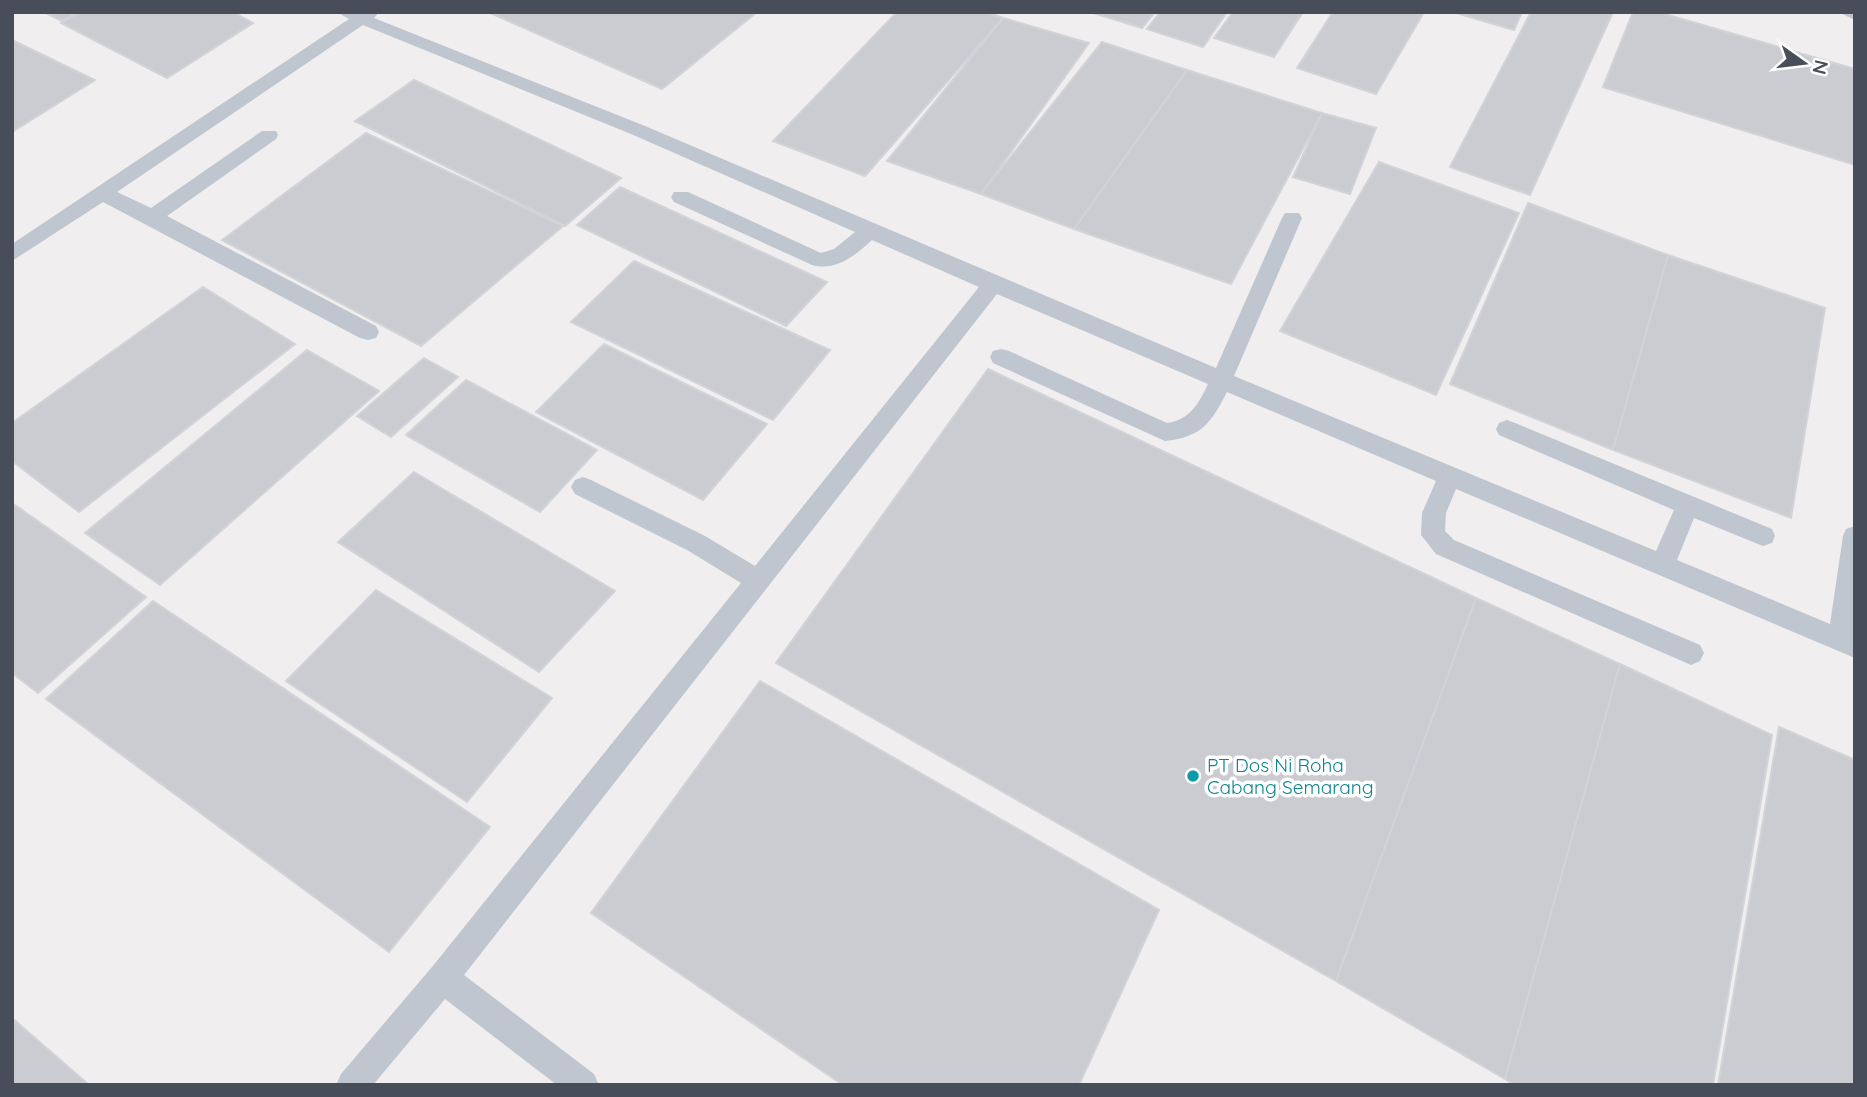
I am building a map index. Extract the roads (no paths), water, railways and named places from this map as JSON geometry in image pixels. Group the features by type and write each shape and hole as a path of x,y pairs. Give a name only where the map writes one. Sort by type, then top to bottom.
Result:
{"lane":[{"path":"1846,12 1855,15"},
{"path":"12,254 359,15 638,130 993,284 1848,643 1855,536"},
{"path":"152,217 269,135"},
{"path":"102,193 368,332"},
{"path":"681,197 819,260 835,259 845,254 869,230"},
{"path":"1001,356 1165,432 1184,430 1205,412 1239,343 1292,218"},
{"path":"352,1085 443,978 993,284"},
{"path":"1507,429 1763,536"},
{"path":"1450,476 1434,513 1433,535 1445,547 1691,653"},
{"path":"583,487 696,544 758,581"},
{"path":"1662,565 1688,505"},
{"path":"443,978 583,1085"}],"place":[{"name":"PT Dos Ni Roha Cabang Semarang","path":"1193,776"}]}
